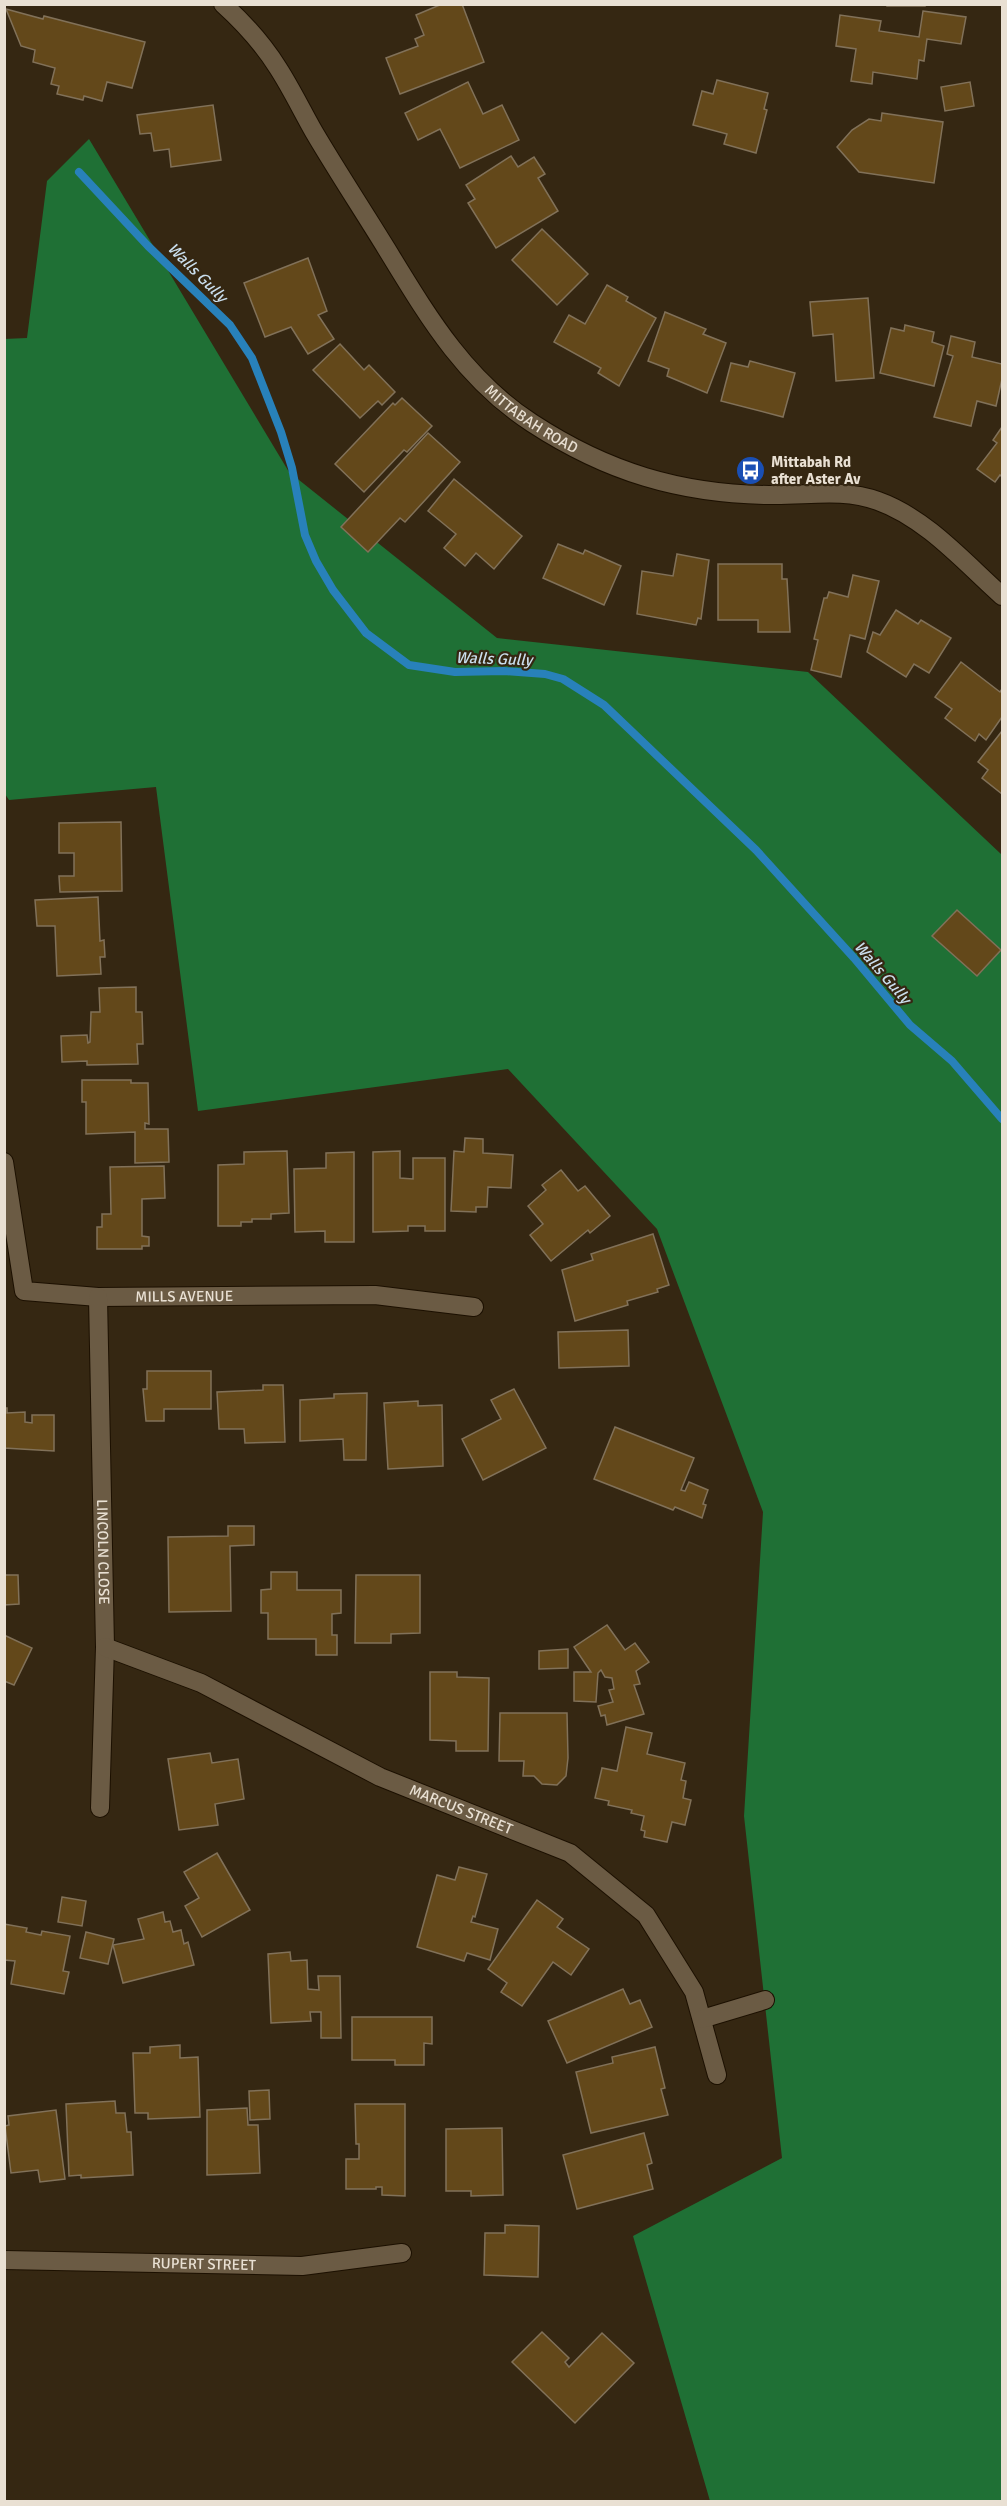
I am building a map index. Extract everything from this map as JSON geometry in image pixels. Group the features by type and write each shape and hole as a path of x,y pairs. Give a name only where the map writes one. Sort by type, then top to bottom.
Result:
{"street":[{"name":"MITTABAH ROAD","path":"224,4 246,25 277,66 411,290 459,360 531,423 592,458 617,469 677,486 713,492 771,495 852,493 877,500 897,508 935,536 1002,596"},
{"name":"MILLS AVENUE","path":"4,1162 24,1291 98,1297 375,1294 474,1307"},
{"name":"LINCOLN CLOSE","path":"98,1297 105,1647 99,1808"},
{"name":"MARCUS STREET","path":"105,1647 201,1683 380,1777 570,1853 646,1915 694,1992 717,2075"},
{"path":"702,2019 765,2000"},
{"name":"RUPERT STREET","path":"4,2260 302,2266 402,2253"}],"green space":[{"path":"89,139 289,472 497,638 808,672 1002,855 1002,2501 710,2501 633,2236 782,2158 744,1816 763,1512 657,1229 508,1069 198,1111 156,787 9,800 5,794 4,339 27,338 47,181"}],"building":[{"path":"442,4 462,4 484,62 400,94 386,58 418,46 415,39 424,35 416,15"},
{"path":"887,4 925,4 925,6 887,6"},
{"path":"6,9 43,19 44,16 145,42 132,88 107,82 102,101 84,96 83,100 57,94 59,86 51,84 55,68 33,62 35,50 21,46"},
{"path":"923,11 966,17 961,44 927,39 924,61 919,60 917,79 873,72 872,84 851,81 856,49 836,46 840,15 881,21 879,31 919,37"},
{"path":"717,80 768,93 764,109 767,110 756,153 724,144 727,134 693,125 702,91 713,94"},
{"path":"468,82 483,114 502,105 519,140 460,168 440,129 418,140 405,113"},
{"path":"970,82 974,106 945,111 941,87"},
{"path":"213,105 221,160 171,167 169,149 154,151 151,133 140,134 137,115"},
{"path":"882,113 943,122 934,183 859,172 837,147 852,130 869,119 881,121"},
{"path":"511,156 518,167 534,157 545,174 538,178 558,211 496,248 468,203 475,199 466,185"},
{"path":"542,229 588,274 557,305 512,260"},
{"path":"308,258 327,311 318,315 334,339 308,354 291,327 265,337 244,283"},
{"path":"607,285 628,297 626,301 656,318 619,386 598,373 601,368 554,342 569,315 585,324"},
{"path":"868,298 874,378 836,381 833,334 813,336 810,302"},
{"path":"665,312 706,329 703,334 726,343 707,393 667,376 669,369 648,361"},
{"path":"905,325 934,332 932,342 944,346 934,386 880,373 891,328 904,331"},
{"path":"951,336 975,342 972,357 1002,364 1002,379 996,406 977,401 971,426 934,417 953,356 947,354"},
{"path":"340,344 364,370 369,365 395,392 382,405 378,401 360,418 313,370"},
{"path":"750,361 795,373 783,417 721,401 731,363 748,367"},
{"path":"402,398 432,426 407,452 404,450 364,492 335,464 393,403 395,405"},
{"path":"1002,427 1002,477 1000,475 995,482 977,469 997,443 993,440"},
{"path":"428,433 460,462 405,522 400,518 368,552 341,527"},
{"path":"454,479 522,536 494,569 476,553 465,566 444,548 456,534 428,511"},
{"path":"558,544 583,554 585,550 621,566 604,605 543,578"},
{"path":"677,554 709,560 701,619 698,618 696,625 637,614 642,571 673,576"},
{"path":"718,564 782,564 782,579 787,579 790,632 758,632 758,620 718,620"},
{"path":"853,575 879,581 865,639 850,635 841,677 811,670 818,640 814,639 824,598 827,598 829,592 848,597"},
{"path":"896,610 918,624 921,620 951,638 929,673 914,664 906,677 867,652 873,632 880,635"},
{"path":"961,662 1000,692 1002,689 1002,717 986,740 979,734 975,741 945,718 952,709 935,697"},
{"path":"1002,731 1002,794 982,778 988,770 978,762"},
{"path":"121,822 122,891 60,892 59,876 74,876 74,853 59,853 59,823"},
{"path":"98,897 100,941 104,940 105,957 100,957 101,974 57,976 55,926 37,926 35,900"},
{"path":"957,910 1001,950 977,976 932,936"},
{"path":"136,987 136,1012 142,1012 143,1044 137,1044 138,1064 87,1065 87,1061 62,1062 61,1036 87,1035 88,1043 90,1042 91,1012 100,1012 99,988"},
{"path":"82,1080 131,1080 131,1083 148,1083 149,1124 145,1123 145,1129 168,1129 169,1162 135,1163 135,1132 86,1134 86,1102 82,1102"},
{"path":"465,1138 483,1139 483,1153 513,1155 511,1188 488,1187 487,1207 476,1207 476,1212 451,1211 454,1151 464,1152"},
{"path":"287,1151 289,1213 271,1214 271,1219 252,1219 252,1222 241,1222 241,1226 218,1226 218,1165 244,1164 244,1152"},
{"path":"400,1151 400,1178 413,1179 413,1158 445,1158 445,1231 425,1231 425,1226 408,1226 408,1231 373,1232 373,1152"},
{"path":"354,1152 354,1242 325,1242 325,1231 295,1232 294,1169 326,1168 326,1153"},
{"path":"164,1166 165,1198 142,1199 142,1236 149,1237 149,1246 142,1246 142,1249 97,1249 97,1227 102,1227 102,1214 111,1214 110,1167"},
{"path":"561,1170 578,1191 585,1186 610,1216 590,1233 588,1230 551,1261 530,1235 543,1224 528,1206 546,1190 542,1185"},
{"path":"653,1234 669,1285 657,1289 658,1292 627,1301 628,1305 575,1321 562,1270 593,1260 591,1254"},
{"path":"628,1330 629,1366 559,1368 558,1332"},
{"path":"147,1371 211,1371 211,1409 164,1409 164,1421 146,1421 143,1389 147,1389"},
{"path":"263,1385 283,1385 285,1442 245,1443 244,1429 219,1429 217,1392 263,1390"},
{"path":"514,1389 546,1448 483,1480 462,1439 501,1419 491,1400"},
{"path":"367,1393 366,1460 344,1460 343,1439 300,1441 300,1400 334,1398 334,1394"},
{"path":"418,1401 418,1406 442,1405 443,1466 388,1469 384,1403"},
{"path":"4,1408 7,1408 7,1413 25,1412 25,1422 32,1423 32,1415 54,1415 54,1451 4,1448"},
{"path":"615,1427 694,1458 681,1490 685,1491 689,1482 708,1490 703,1504 706,1505 702,1518 675,1507 673,1510 594,1479"},
{"path":"228,1526 254,1526 254,1545 230,1546 231,1611 169,1612 168,1537 228,1536"},
{"path":"271,1572 297,1572 297,1590 341,1590 341,1613 332,1614 332,1635 337,1635 337,1655 316,1655 316,1639 268,1639 268,1613 261,1613 261,1590 271,1589"},
{"path":"4,1575 18,1575 19,1604 4,1605"},
{"path":"356,1575 420,1575 420,1633 391,1634 391,1643 355,1643"},
{"path":"607,1625 625,1650 635,1643 649,1662 636,1671 640,1684 634,1685 644,1714 607,1725 605,1715 601,1716 598,1706 613,1702 609,1690 614,1689 612,1678 605,1677 601,1670 598,1673 596,1702 574,1701 574,1672 591,1672 574,1647"},
{"path":"4,1635 32,1648 14,1685 4,1681"},
{"path":"568,1649 568,1668 539,1669 539,1651"},
{"path":"430,1672 457,1672 457,1677 489,1678 488,1751 456,1751 456,1741 430,1740"},
{"path":"500,1713 567,1713 566,1776 557,1785 542,1784 534,1776 523,1776 524,1761 499,1761"},
{"path":"626,1727 652,1733 647,1754 685,1763 681,1780 686,1781 683,1798 691,1800 685,1825 672,1822 667,1842 644,1837 645,1831 641,1830 644,1816 631,1813 632,1810 608,1805 609,1801 595,1798 602,1768 617,1771"},
{"path":"210,1753 212,1763 238,1759 244,1799 215,1804 218,1825 179,1830 168,1759"},
{"path":"217,1853 250,1910 202,1937 185,1906 199,1898 184,1872"},
{"path":"459,1867 487,1874 475,1917 473,1916 471,1922 498,1929 490,1960 467,1953 464,1961 417,1947 437,1875 455,1880"},
{"path":"62,1897 86,1901 82,1926 58,1922"},
{"path":"537,1900 563,1919 557,1927 589,1949 571,1975 553,1962 522,2006 501,1992 507,1983 488,1969"},
{"path":"163,1912 165,1922 170,1921 173,1932 181,1930 184,1944 188,1942 194,1965 123,1983 113,1945 144,1939 138,1919"},
{"path":"4,1924 27,1928 26,1932 41,1935 42,1931 70,1936 63,1971 69,1972 64,1994 11,1984 15,1961 4,1960"},
{"path":"86,1932 114,1939 108,1964 80,1958"},
{"path":"290,1952 291,1961 307,1960 308,1989 319,1990 318,1976 340,1976 341,2038 321,2038 321,2012 310,2012 311,2021 271,2023 268,1954"},
{"path":"623,1989 630,2004 640,2000 652,2027 567,2063 548,2021"},
{"path":"352,2017 432,2017 432,2044 424,2043 424,2065 395,2065 395,2060 352,2060"},
{"path":"180,2045 180,2058 198,2057 200,2117 148,2119 148,2113 135,2113 133,2053 150,2053 150,2047"},
{"path":"655,2047 665,2088 661,2089 668,2115 591,2133 576,2072 613,2063 612,2057"},
{"path":"269,2090 270,2119 250,2120 249,2091"},
{"path":"115,2101 116,2113 125,2113 127,2132 131,2132 133,2175 81,2178 81,2175 69,2176 66,2104"},
{"path":"355,2104 405,2104 405,2196 382,2195 382,2187 346,2189 346,2159 359,2159 359,2144 356,2144"},
{"path":"247,2108 248,2125 258,2125 260,2173 207,2175 207,2110"},
{"path":"56,2110 65,2179 40,2182 38,2170 11,2173 5,2126 9,2125 8,2116"},
{"path":"502,2128 503,2195 471,2196 471,2191 446,2191 446,2129"},
{"path":"644,2133 652,2163 647,2165 653,2189 577,2209 563,2155"},
{"path":"505,2225 539,2226 538,2277 484,2275 485,2233 505,2233"},
{"path":"542,2332 569,2358 565,2362 569,2367 602,2333 634,2363 575,2423 512,2362"}],"waterway":[{"name":"Walls Gully","path":"79,172 148,246 230,325 252,358 281,432 292,468 305,535 316,561 333,590 366,633 409,665 455,672 504,671 545,674 563,679 604,705 756,850 854,958 910,1025 952,1061 1002,1119"}],"place":[{"name":"Mittabah Rd after Aster Av","path":"750,471"}]}
